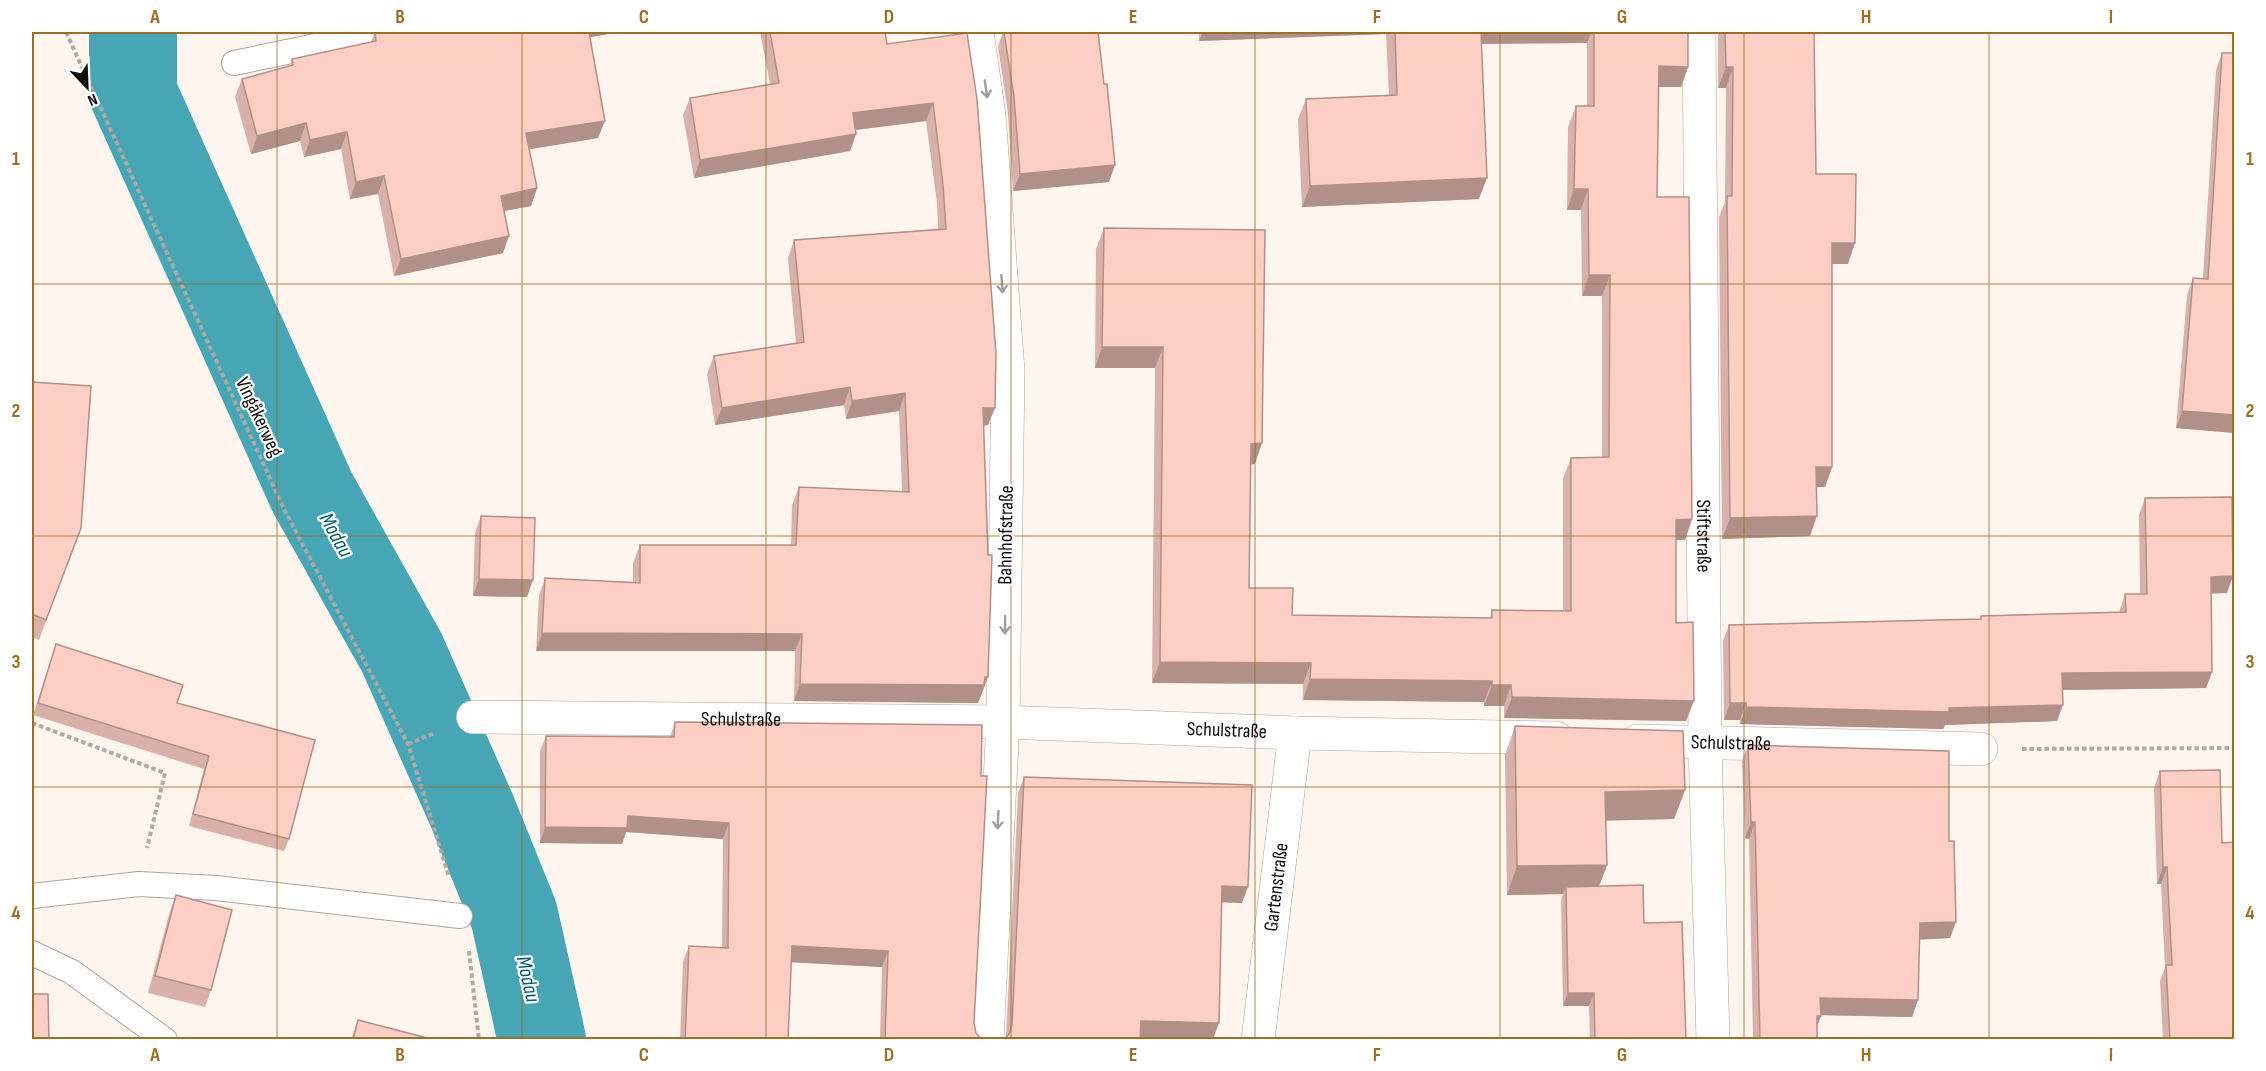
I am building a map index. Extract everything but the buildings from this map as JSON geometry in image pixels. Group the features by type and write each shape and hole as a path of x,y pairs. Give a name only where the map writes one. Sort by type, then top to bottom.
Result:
{"street":[{"name":"Bahnhofstraße","path":"977,32 989,115 1008,371 1003,722 987,1040"},
{"name":"Stiftstraße","path":"1699,32 1705,743 1713,1040"},
{"name":"Schulstraße","path":"473,717 1003,722 1296,733 1981,749"},
{"name":"Gartenstraße","path":"1258,1040 1296,733"}],"lane":[{"path":"234,63 383,32"},
{"path":"32,896 139,884 216,888 460,916"},
{"path":"32,953 72,972 165,1040"}],"path":[{"name":"Vingåkerweg","path":"66,32 284,509 408,744 430,812"},
{"path":"32,723 165,773 139,884"},
{"path":"1981,749 2235,748"}],"waterway":[{"name":"Modau","path":"133,32 133,93 312,492 402,653 472,811 514,915 542,1040"}]}
